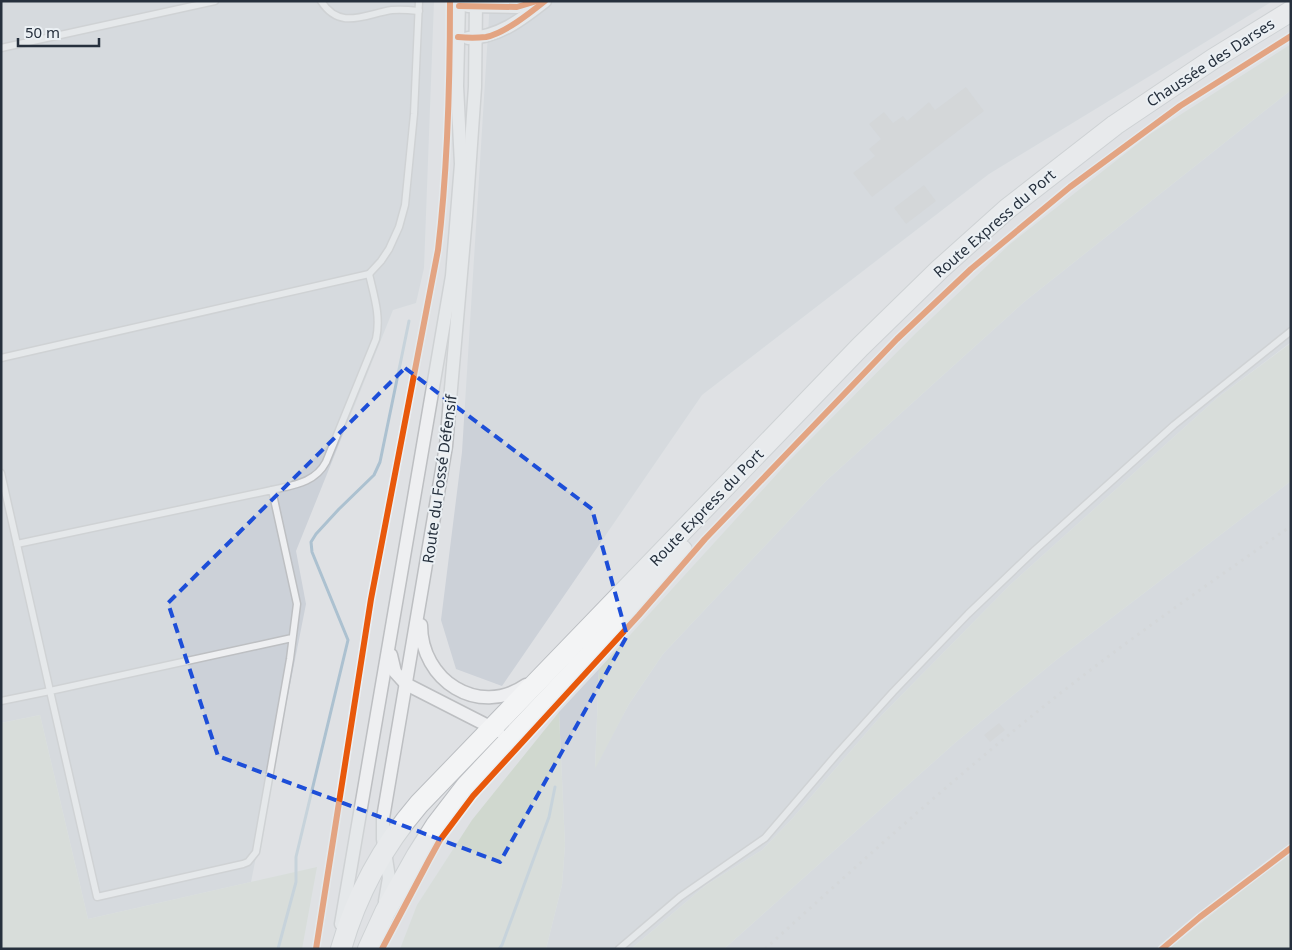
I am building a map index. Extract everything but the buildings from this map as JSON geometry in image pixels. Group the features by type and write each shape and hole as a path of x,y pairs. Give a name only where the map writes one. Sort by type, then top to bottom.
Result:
{"main road":[{"name":"Chaussée des Darses","path":"1129,115 1213,58 1291,11"},
{"name":"Chaussée des Darses","path":"1154,112 1208,75 1291,24"},
{"name":"Route Express du Port","path":"380,920 417,855 444,815 474,776 614,628 702,528 855,368 926,297 980,248 1052,188 1154,112"},
{"name":"Route Express du Port","path":"341,949 364,889 385,850 406,819 492,729 535,680 570,648 866,341 924,284 1014,204 1082,149 1129,115"},
{"name":"Route du Fossé Défensif","path":"368,949 380,920"}],"street":[{"path":"459,4 517,7 537,1"},
{"path":"458,37 476,38 488,36 500,31 545,1"},
{"name":"Route du Fossé Défensif","path":"335,949 344,913 454,265 460,164 457,86 459,4"},
{"name":"Route du Fossé Défensif","path":"380,920 389,885 382,832 383,818 446,446 467,206 475,88 476,4"},
{"path":"423,585 421,629 424,646 434,668 447,683 472,695 498,697 513,692 535,680"},
{"path":"391,635 393,668 406,684 492,729 504,731 529,717"}],"lane":[{"path":"1,48 215,1"},
{"path":"321,1 329,11 342,18 357,18 394,9 420,11"},
{"path":"1,358 369,274 389,249 399,227 405,206 414,114 419,1"},
{"path":"17,544 272,490 311,479 326,462 376,339 378,314 369,274"},
{"path":"619,949 680,896 765,838 831,760 889,696 968,614 1034,550 1174,425 1291,331"},
{"path":"1,473 97,897 243,864 256,852 289,668 297,604 272,490"},
{"path":"1,701 292,638"},
{"path":"1162,949 1200,917 1291,848"}],"highlighted area":[{"path":"405,368 592,509 627,636 500,862 218,756 168,603"}],"shaded area":[{"path":"1,1 434,1 424,268 416,303 393,310 296,551 306,604 251,882 88,919 40,715 1,723"},
{"path":"490,1 1273,1 989,174 702,395 502,686 456,669 441,620 462,452"},
{"path":"1291,44 1291,90 1024,302 827,480 663,654 629,704 595,769 599,669 787,463 916,333 1010,244 1150,134"},
{"path":"1291,90 1291,342 1217,398 1010,585 880,717 791,820 762,850 706,885 631,949 546,949 562,885 565,845 559,712 599,669 595,767 629,704 663,654 827,480 1024,302"},
{"path":"1291,343 1291,481 1055,661 956,742 724,949 631,949 706,885 762,850 791,820 880,717 1010,585 1217,398"},
{"path":"1291,481 1291,845 1232,889 1160,949 724,949 956,742 1055,661"},
{"path":"559,712 565,845 562,885 546,949 400,949 417,905 472,820"},
{"path":"40,715 88,919 317,867 302,949 1,949 1,723"},
{"path":"1291,852 1291,949 1168,949"}],"waterway":[{"path":"278,949 296,882 296,857 348,640 312,552 311,542 339,509 374,475 380,462 409,321"},
{"path":"499,949 549,817 555,787"}],"railway":[{"path":"765,949 911,818 1062,692 1118,649 1291,526"}],"cycle path":[{"path":"316,949 371,599 438,250 448,125 450,1"},
{"path":"459,6 517,7 537,1"},
{"path":"458,37 479,38 493,35 517,22 545,1"},
{"path":"382,949 440,840 473,796 639,615 705,539 897,339 971,269 1070,187 1180,106 1291,36"},
{"path":"1162,949 1200,917 1291,848"}]}
